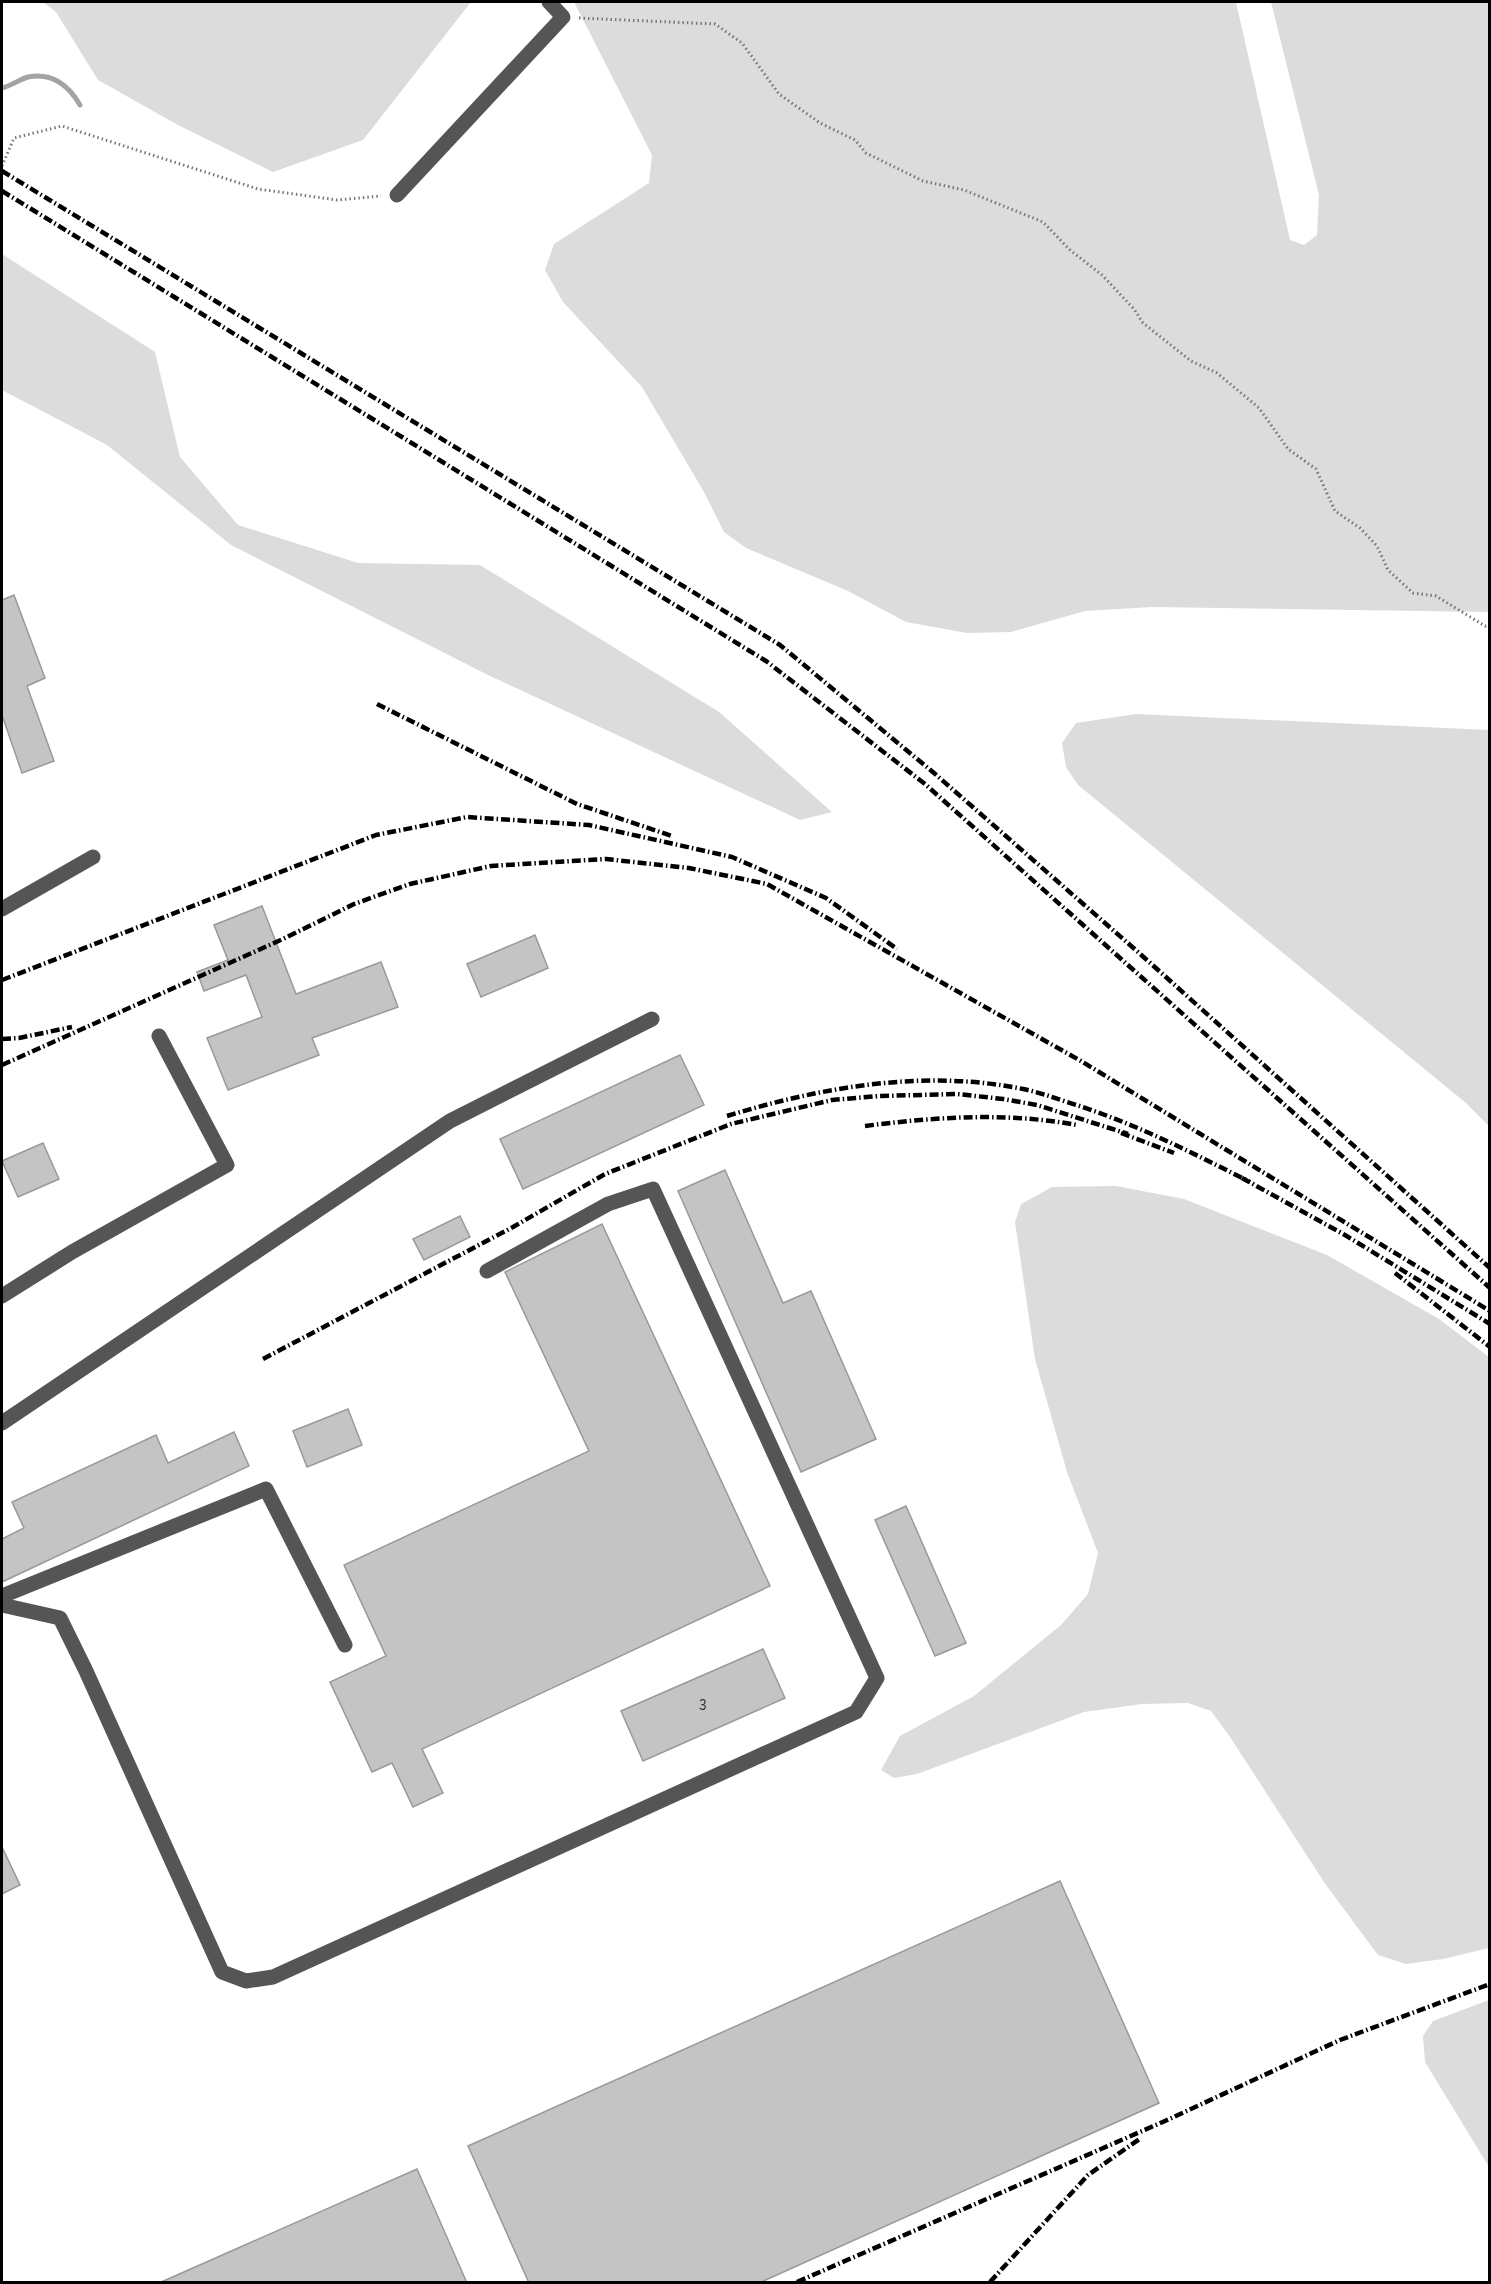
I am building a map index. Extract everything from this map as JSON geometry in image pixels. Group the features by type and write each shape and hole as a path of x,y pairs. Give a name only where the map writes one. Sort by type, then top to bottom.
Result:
{"lane":[{"path":"397,195 562,17 549,2"},
{"path":"2,909 93,857"},
{"path":"2,1423 450,1122 652,1019"},
{"path":"2,1296 72,1252 227,1165 159,1036"},
{"path":"2,1605 60,1618 222,1972 246,1981 273,1977 856,1712 878,1678 653,1189 608,1204 487,1271"},
{"path":"2,1596 266,1489 345,1645"}],"path":[{"path":"562,17 715,24 742,43 779,94 820,123 855,140 866,153 923,181 964,190 1043,222 1070,250 1102,275 1134,309 1143,323 1191,361 1217,373 1259,408 1288,449 1316,469 1335,511 1360,528 1377,546 1388,570 1413,593 1436,596 1485,626 1490,626"},
{"path":"2,166 14,138 62,126 258,189 337,200 397,195"}],"shaded area":[{"path":"43,2 471,2 363,140 273,172 176,124 98,80 56,12"},
{"path":"574,2 1236,2 1290,240 1304,245 1317,235 1319,195 1271,2 1489,2 1489,612 1152,607 1085,611 1011,632 967,633 906,622 848,591 746,548 724,532 704,492 642,387 563,302 545,270 554,244 649,183 652,155"},
{"path":"2,254 155,352 180,457 238,525 358,563 480,565 719,712 832,812 800,820 490,676 231,545 107,445 2,390"},
{"path":"1136,714 1489,730 1489,1126 1466,1103 1078,785 1066,767 1062,743 1076,723"},
{"path":"1116,1186 1184,1199 1327,1255 1439,1319 1489,1357 1489,1948 1443,1959 1406,1964 1378,1955 1326,1885 1211,1711 1188,1703 1142,1704 1084,1712 917,1774 894,1778 881,1770 900,1736 974,1696 1061,1625 1088,1594 1098,1553 1067,1472 1035,1359 1015,1222 1021,1204 1052,1187"},
{"path":"1490,2000 1489,2167 1425,2062 1423,2036 1433,2021"}],"building":[{"path":"14,595 45,678 27,686 54,761 22,773 2,715 2,600"},
{"path":"262,906 296,994 381,962 398,1007 312,1038 319,1055 228,1090 207,1038 262,1017 246,975 204,991 197,972 228,960 214,925"},
{"path":"535,935 548,968 481,997 467,964"},
{"path":"680,1055 704,1105 523,1189 500,1139"},
{"path":"43,1143 59,1179 18,1197 2,1161"},
{"path":"725,1170 783,1303 811,1291 876,1439 801,1472 678,1191"},
{"path":"460,1216 470,1237 424,1260 413,1239"},
{"path":"602,1224 770,1586 422,1749 443,1793 413,1807 392,1763 372,1772 330,1682 386,1656 344,1565 589,1451 505,1272"},
{"path":"348,1409 362,1445 307,1467 293,1431"},
{"path":"234,1432 249,1466 2,1582 2,1539 24,1528 12,1502 156,1435 168,1463"},
{"path":"906,1506 966,1643 935,1656 875,1520"},
{"path":"763,1649 785,1698 643,1761 621,1711"},
{"path":"2,1847 20,1885 2,1894"},
{"path":"1060,1881 1159,2103 759,2283 529,2283 468,2146"},
{"path":"417,2169 467,2283 159,2283"}],"waterway":[{"path":"2,88 28,77 45,77 65,86 80,105"}],"railway":[{"path":"2,171 780,645 934,773 1138,952 1490,1268"},
{"path":"2,191 766,661 925,784 1490,1288"},
{"path":"377,704 577,804 672,836"},
{"path":"2,980 376,835 467,817 589,825 732,857 826,898 897,949"},
{"path":"2,1065 283,939 354,904 410,884 491,866 606,859 689,868 767,884 1081,1061 1490,1311"},
{"path":"2,1039 19,1038 72,1027"},
{"path":"727,1116 799,1097 873,1084 911,1081 986,1083 1023,1089 1091,1110 1182,1148 1250,1182"},
{"path":"263,1359 513,1227 605,1174 731,1124 832,1100 957,1094 1037,1105 1128,1134"},
{"path":"865,1126 971,1117 1024,1118 1077,1125"},
{"path":"1121,1133 1174,1153"},
{"path":"1242,1178 1345,1235 1490,1324"},
{"path":"1395,1273 1490,1347"},
{"path":"797,2282 1165,2121 1340,2040 1490,1984"},
{"path":"990,2282 1088,2175 1141,2138"}]}
